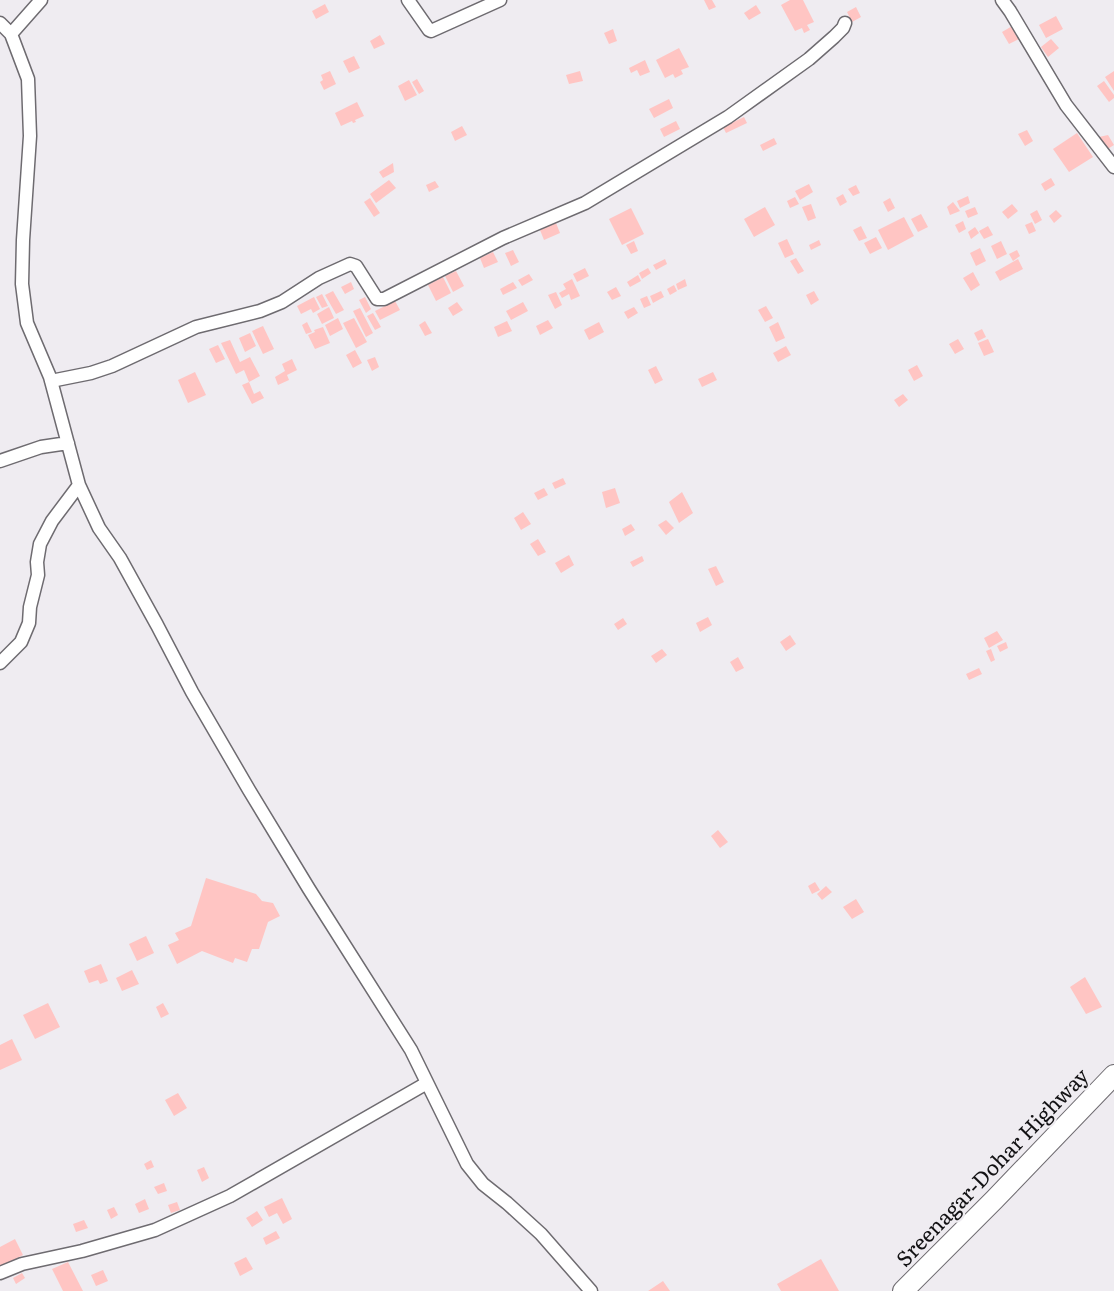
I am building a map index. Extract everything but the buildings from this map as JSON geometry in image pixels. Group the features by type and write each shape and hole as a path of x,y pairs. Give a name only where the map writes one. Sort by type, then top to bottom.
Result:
{"main road":[{"name":"Sreenagar-Dohar Highway","path":"903,1291 1114,1075"}],"street":[{"path":"11,34 41,0"},
{"path":"408,0 431,31 500,0"},
{"path":"1002,0 1066,105 1114,167"},
{"path":"0,23 11,34 28,79 30,136 22,284 27,324 51,381 80,484 99,528 120,558 192,692 309,889 411,1050 467,1164 483,1184 541,1234 591,1291"},
{"path":"51,381 112,366 196,327 282,302 319,279 350,264 356,266 377,298 384,299 503,238 594,198 728,117 809,58 834,37 845,23"},
{"path":"0,461 41,447 68,443"},
{"path":"0,663 21,642 29,623 30,607 38,575 37,562 40,544 52,521 80,484"},
{"path":"0,1274 22,1264 82,1251 155,1230 230,1196 308,1149 427,1083"}]}
